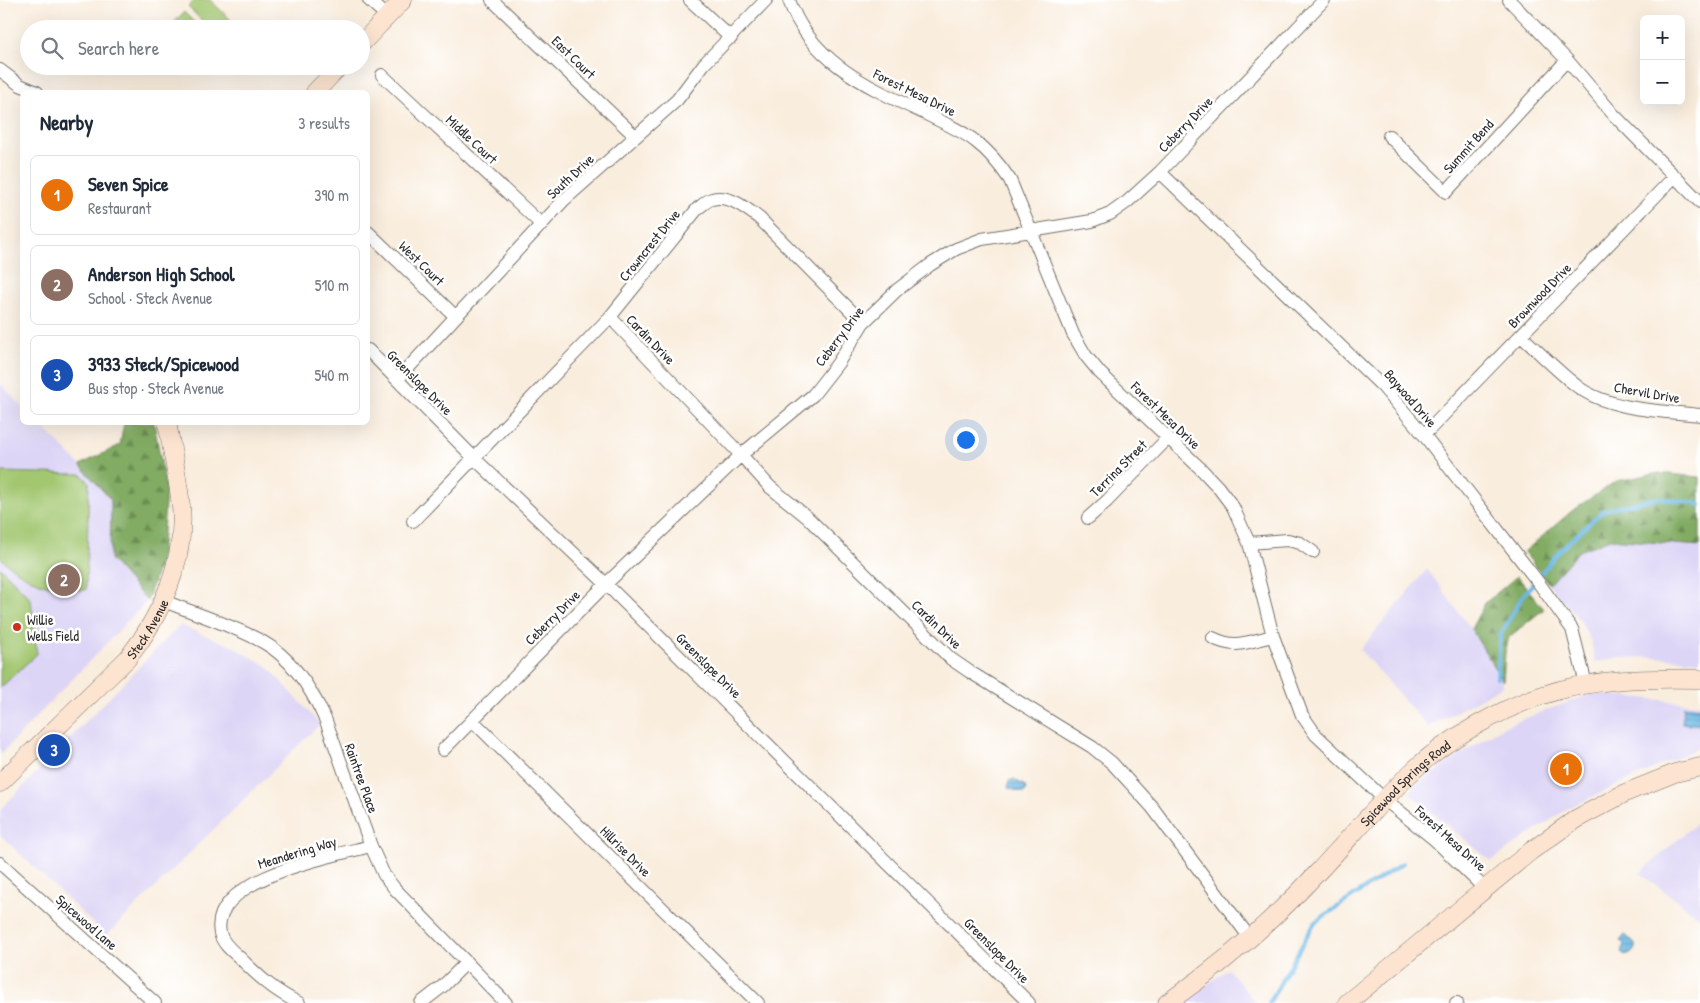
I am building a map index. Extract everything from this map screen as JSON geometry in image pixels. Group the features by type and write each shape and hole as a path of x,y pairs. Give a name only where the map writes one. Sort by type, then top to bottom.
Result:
{"main road":[{"path":"370,34 401,0"},
{"path":"317,90 331,75"},
{"name":"Steck Avenue","path":"0,783 128,658 143,638 164,602 178,554 181,527 181,507 168,425"},
{"name":"Spicewood Springs Road","path":"1167,1003 1250,938 1318,873 1384,799 1418,766 1454,740 1499,713 1543,695 1586,684 1659,678 1700,679"},
{"path":"1347,1003 1531,852 1576,819 1625,794 1676,773 1700,760"},
{"path":"1676,773 1700,767"}],"street":[{"path":"369,0 387,16"},
{"name":"East Court","path":"492,0 635,136"},
{"path":"690,0 731,38"},
{"name":"South Drive","path":"398,379 564,200 677,100 704,64 766,0"},
{"name":"Forest Mesa Drive","path":"789,0 805,34 822,53 840,68 865,85 953,127 974,140 997,161 1010,180 1073,334 1086,356 1218,487 1233,507 1249,543 1273,636 1302,715 1316,735 1384,799 1434,839 1485,889"},
{"name":"Ceberry Drive","path":"443,750 606,584 741,455 813,395 838,363 863,323 897,290 930,265 956,249 982,239 1092,220 1110,214 1127,202 1160,172 1324,0"},
{"path":"1509,0 1567,60 1614,115 1700,202"},
{"name":"Summit Bend","path":"1389,136 1446,192 1567,60"},
{"path":"0,70 20,85 32,90"},
{"name":"Middle Court","path":"382,75 542,225"},
{"name":"Baywood Drive","path":"1160,172 1383,387 1424,436 1572,629 1586,684"},
{"name":"Brownwood Drive","path":"1424,436 1675,176"},
{"name":"Crowncrest Drive","path":"413,521 610,317 698,208 712,199 726,199 742,206 759,218 863,323"},
{"name":"West Court","path":"370,234 455,316"},
{"name":"Cardin Drive","path":"610,317 770,488 807,517 952,659 1092,747 1112,763 1152,807 1250,938"},
{"name":"Chervil Drive","path":"1521,336 1578,388 1595,397 1622,405 1700,415"},
{"name":"Greenslope Drive","path":"370,352 474,458 606,584 1029,1003"},
{"name":"Terrina Street","path":"1088,518 1168,438"},
{"path":"1249,543 1288,540 1300,543 1314,552"},
{"name":"Raintree Place","path":"164,602 264,643 284,658 318,703 370,846 384,875 395,889 506,1003"},
{"path":"1212,638 1225,644 1238,644 1273,636"},
{"name":"Hillrise Drive","path":"472,720 758,1003"},
{"name":"Meandering Way","path":"299,1003 280,994 266,983 227,946 220,934 222,912 238,894 255,881 280,870 370,846"},
{"name":"Spicewood Lane","path":"0,863 155,1003"},
{"path":"421,1003 443,986 466,963"}],"shaded area":[{"path":"0,383 20,404 20,425 41,425 111,500 110,559 147,601 0,755"},
{"path":"1610,539 1700,546 1700,661 1656,657 1618,658 1595,662 1591,642 1581,622 1549,584 1579,551"},
{"path":"1427,569 1471,629 1503,681 1503,686 1428,727 1360,650"},
{"path":"180,625 232,646 267,666 320,724 106,936 0,835 0,810"},
{"path":"1592,693 1700,704 1700,747 1568,808 1491,861 1410,794 1413,786 1503,727"},
{"path":"1700,820 1700,918 1640,873"},
{"path":"1228,969 1256,1003 1183,1003"}],"green space":[{"path":"195,0 210,0 231,20 202,20 188,7"},
{"path":"184,12 192,20 177,20"},
{"path":"124,425 154,425 166,489 161,560 147,601 110,559 111,500 80,465 120,445"},
{"path":"0,472 81,474 89,482 86,590 62,589 39,583 19,572 0,557"},
{"path":"1658,473 1700,477 1700,546 1610,539 1579,551 1549,584 1524,552 1573,510 1616,481"},
{"name":"Willie Wells Field","path":"0,567 31,599 37,654 0,688"},
{"path":"1517,576 1544,609 1509,637 1505,653 1503,681 1471,629 1485,603"}],"water":[{"path":"1684,706 1700,708 1700,725 1682,723"},
{"path":"1014,779 1025,786 1026,790 1024,793 1008,788 1009,781"},
{"path":"1625,935 1634,942 1636,948 1634,952 1625,955 1621,952 1624,945 1620,941"}],"waterway":[{"path":"1497,678 1500,636 1522,597 1559,551 1604,510 1656,498 1700,505"},
{"path":"1269,1003 1315,922 1403,863"}],"place":[{"name":"Anderson High School","path":"64,580"},
{"name":"Willie Wells Field","path":"17,627"},
{"name":"3933 Steck/Spicewood","path":"54,750"},
{"name":"Seven Spice","path":"1566,769"}]}
